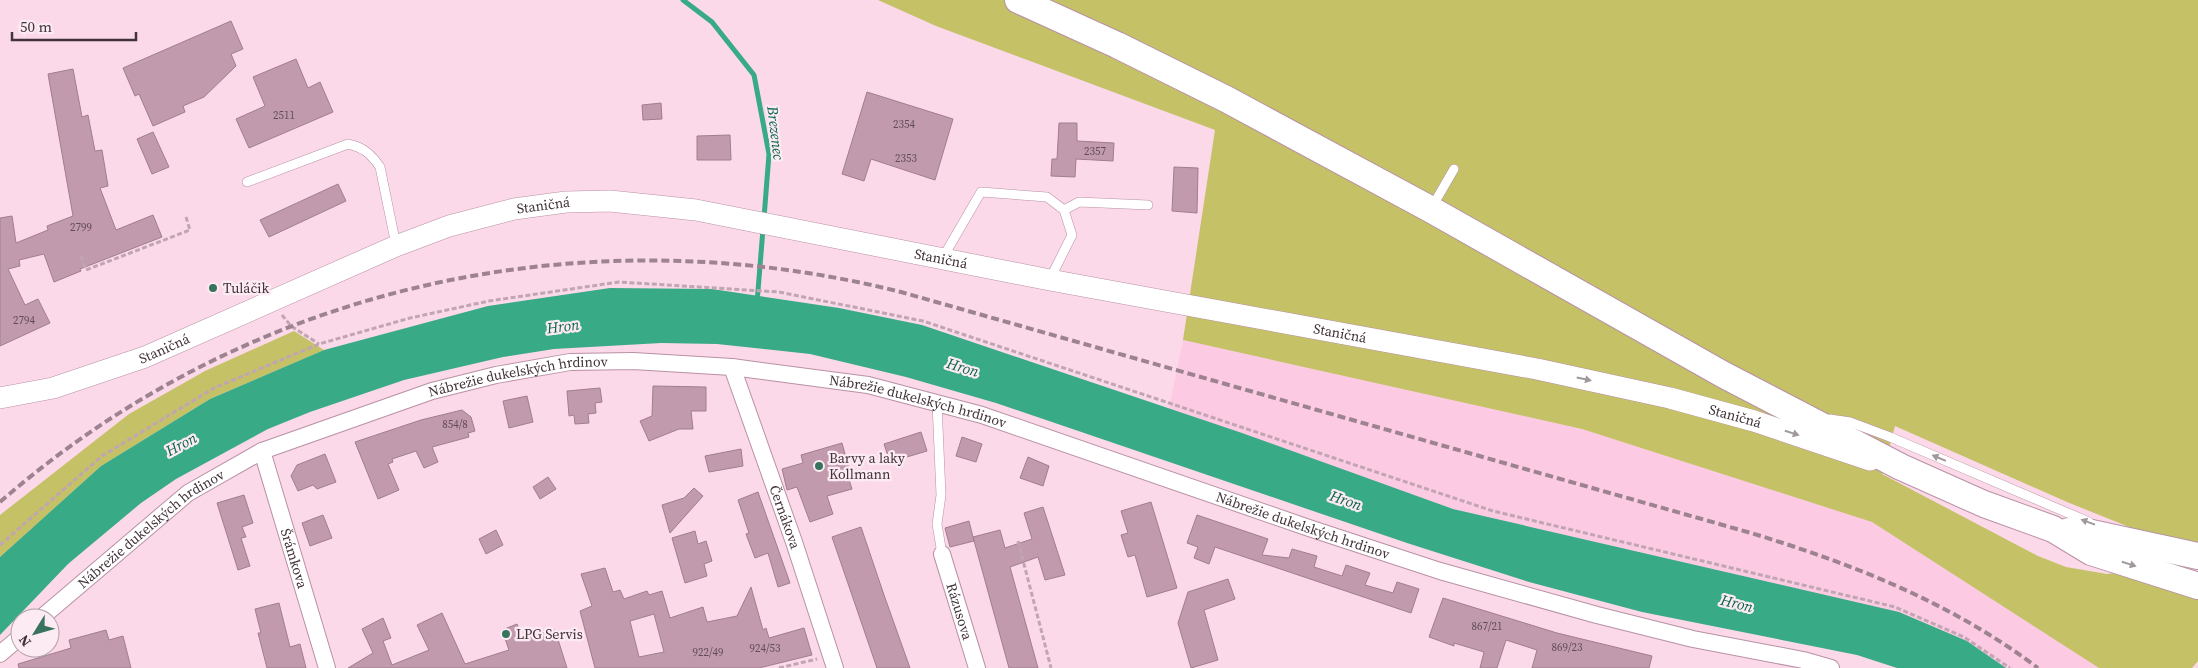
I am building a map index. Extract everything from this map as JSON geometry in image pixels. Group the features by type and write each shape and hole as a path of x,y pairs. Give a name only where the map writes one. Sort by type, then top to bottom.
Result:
{"main road":[{"path":"1018,0 1170,70 1430,209 1724,375 1902,467 1984,504 2053,529 2091,552 2198,586"},
{"path":"2053,529 2087,532 2198,556"}],"street":[{"name":"Staničná","path":"0,398 53,388 145,357 396,246 449,226 514,209 566,202 610,201 696,210 1050,280 1536,368 1670,398 1754,420 1859,458 1902,467"},
{"name":"Nábrežie dukelských hrdinov","path":"53,608 188,493 262,450 432,390 496,375 570,362 633,361 732,367 868,385 982,415 1309,528 1440,571 1597,615 1693,639 1802,660 1831,668"},
{"name":"Černákova","path":"732,367 794,542 835,668"},
{"name":"Šrámkova","path":"262,450 327,668"},
{"name":"Rázusova","path":"942,554 977,668"},
{"path":"0,654 10,646"}],"lane":[{"path":"247,182 348,144 364,149 380,166 396,246"},
{"path":"1430,209 1454,169"},
{"path":"942,258 981,192 1047,197 1064,210 1072,235 1050,280"},
{"path":"1064,210 1079,202 1148,205"},
{"path":"937,403 941,495 937,524 942,554"},
{"path":"1805,416 1850,422 1858,425 2062,512 2105,528 2132,543"}],"path":[{"path":"81,256 86,270 190,230 186,217"},
{"path":"0,546 102,456 214,388 319,344 410,318 489,301 618,282 770,291 923,321 1493,511 1895,607 1964,637 2010,668"},
{"path":"271,301 291,326 319,344"},
{"path":"1018,541 1051,668"},
{"path":"779,668 819,659 816,650"}],"shaded area":[{"path":"878,0 2198,0 2198,551 2169,543 2067,502 1895,426 1882,474 2038,556 2066,567 2107,574 2132,571 2198,595 2198,661 2192,668 2099,668 1872,522 1582,429 1183,340 1215,130 936,26"},
{"path":"294,331 324,350 210,399 101,466 0,557 0,515 129,414 205,371"},
{"path":"1183,340 1582,429 1872,522 2099,668 2006,668 1967,641 1899,612 1453,509 1169,408"}],"water":[{"name":"Hron","path":"610,288 712,289 839,308 922,325 1242,433 1453,509 1899,612 1967,641 2006,668 1897,668 1857,655 1642,612 1529,582 1407,543 996,403 906,377 810,354 717,344 661,343 554,349 503,357 404,380 310,412 268,429 176,479 141,503 68,564 26,608 10,608 10,625 0,635 0,557 101,466 210,399 324,350 488,306"}],"building":[{"path":"231,21 243,49 231,54 236,66 204,97 183,106 185,112 153,126 139,94 135,96 123,68"},
{"path":"296,59 308,88 320,82 333,112 249,148 236,119 265,106 253,77"},
{"path":"73,69 82,117 88,115 95,151 102,150 108,186 100,188 116,230 153,215 162,237 80,269 81,271 54,282 44,254 19,260 20,266 8,269 25,305 38,299 50,323 0,346 0,218 12,216 16,243 48,230 47,226 73,216 48,74"},
{"path":"867,92 953,119 935,180 871,159 864,181 842,174"},
{"path":"661,103 662,119 643,120 642,105"},
{"path":"1059,123 1077,123 1077,141 1114,143 1113,161 1076,159 1075,177 1051,176 1052,159 1057,159"},
{"path":"153,132 169,167 152,174 137,139"},
{"path":"730,135 731,160 697,160 697,136"},
{"path":"1174,167 1198,168 1197,213 1172,211"},
{"path":"338,184 346,201 269,237 260,220"},
{"path":"653,386 706,387 706,411 691,411 693,429 679,429 649,441 640,421 652,416"},
{"path":"600,388 602,402 595,403 596,413 588,414 589,423 575,424 574,415 569,416 567,391"},
{"path":"527,396 533,422 509,428 503,401"},
{"path":"462,410 471,417 475,431 468,433 469,437 432,447 438,462 424,468 416,451 392,459 393,462 388,464 399,490 378,499 355,442 421,420"},
{"path":"921,432 927,451 890,462 884,444"},
{"path":"962,437 982,444 976,462 956,456"},
{"path":"842,443 850,472 847,473 852,489 827,496 833,514 810,522 797,487 787,490 782,469 803,463 801,455"},
{"path":"741,449 743,466 709,472 705,456"},
{"path":"325,454 336,482 317,489 313,485 298,491 291,476 297,465"},
{"path":"1028,457 1049,466 1043,486 1020,478"},
{"path":"548,477 556,489 540,499 533,487"},
{"path":"694,488 703,496 670,533 662,505 684,498"},
{"path":"758,492 790,583 778,587 768,553 755,558 746,534 749,533 738,500"},
{"path":"244,495 253,523 242,527 246,537 241,538 250,566 238,570 217,503"},
{"path":"1151,502 1177,588 1147,597 1135,555 1128,557 1121,535 1128,533 1121,511"},
{"path":"1043,507 1065,575 1045,580 1038,557 1010,567 1038,668 1009,668 973,537 1000,530 1005,548 1032,539 1024,513"},
{"path":"323,515 332,538 310,546 302,523"},
{"path":"1197,515 1268,539 1262,555 1289,558 1292,549 1317,556 1314,567 1342,576 1346,565 1370,573 1365,585 1393,593 1397,582 1419,589 1411,613 1215,547 1209,564 1194,558 1198,547 1187,543"},
{"path":"969,521 974,541 950,547 945,528"},
{"path":"861,527 910,668 877,668 832,537"},
{"path":"496,530 503,545 486,554 479,539"},
{"path":"695,531 698,544 706,541 712,561 704,564 707,576 685,583 672,538"},
{"path":"605,568 613,592 620,590 624,599 647,591 649,595 662,591 670,618 703,607 707,622 737,616 751,587 763,630 766,628 769,638 804,628 812,655 759,668 595,668 580,611 592,606 581,574","holes":["654,614 664,652 639,657 630,621"]},
{"path":"1228,579 1235,599 1204,610 1218,660 1191,668 1178,623 1188,592"},
{"path":"1443,598 1557,633 1652,656 1649,668 1532,668 1537,650 1506,640 1497,668 1480,668 1484,652 1454,643 1454,646 1429,637"},
{"path":"279,603 290,647 300,644 306,668 267,668 258,633 261,633 255,609"},
{"path":"442,613 465,664 509,650 502,630 517,624 522,638 555,630 567,668 348,668 373,653 362,629 383,618 391,638 383,641 392,665 429,650 417,625"},
{"path":"106,630 109,640 123,636 131,668 19,668 18,664 38,658 60,658 60,651 71,648 69,640"}],"waterway":[{"name":"Brezenec","path":"683,0 712,22 754,75 769,154 764,218"},
{"name":"Brezenec","path":"757,303 763,229"}],"railway":[{"path":"0,502 97,427 201,366 311,319 425,286 542,266 661,261 781,269 901,292 1789,545 1864,572 1936,605 1971,624 2038,668"}],"place":[{"name":"Tuláčik","path":"213,288"},
{"name":"Barvy a laky Kollmann","path":"819,466"},
{"name":"LPG Servis","path":"506,634"}]}
